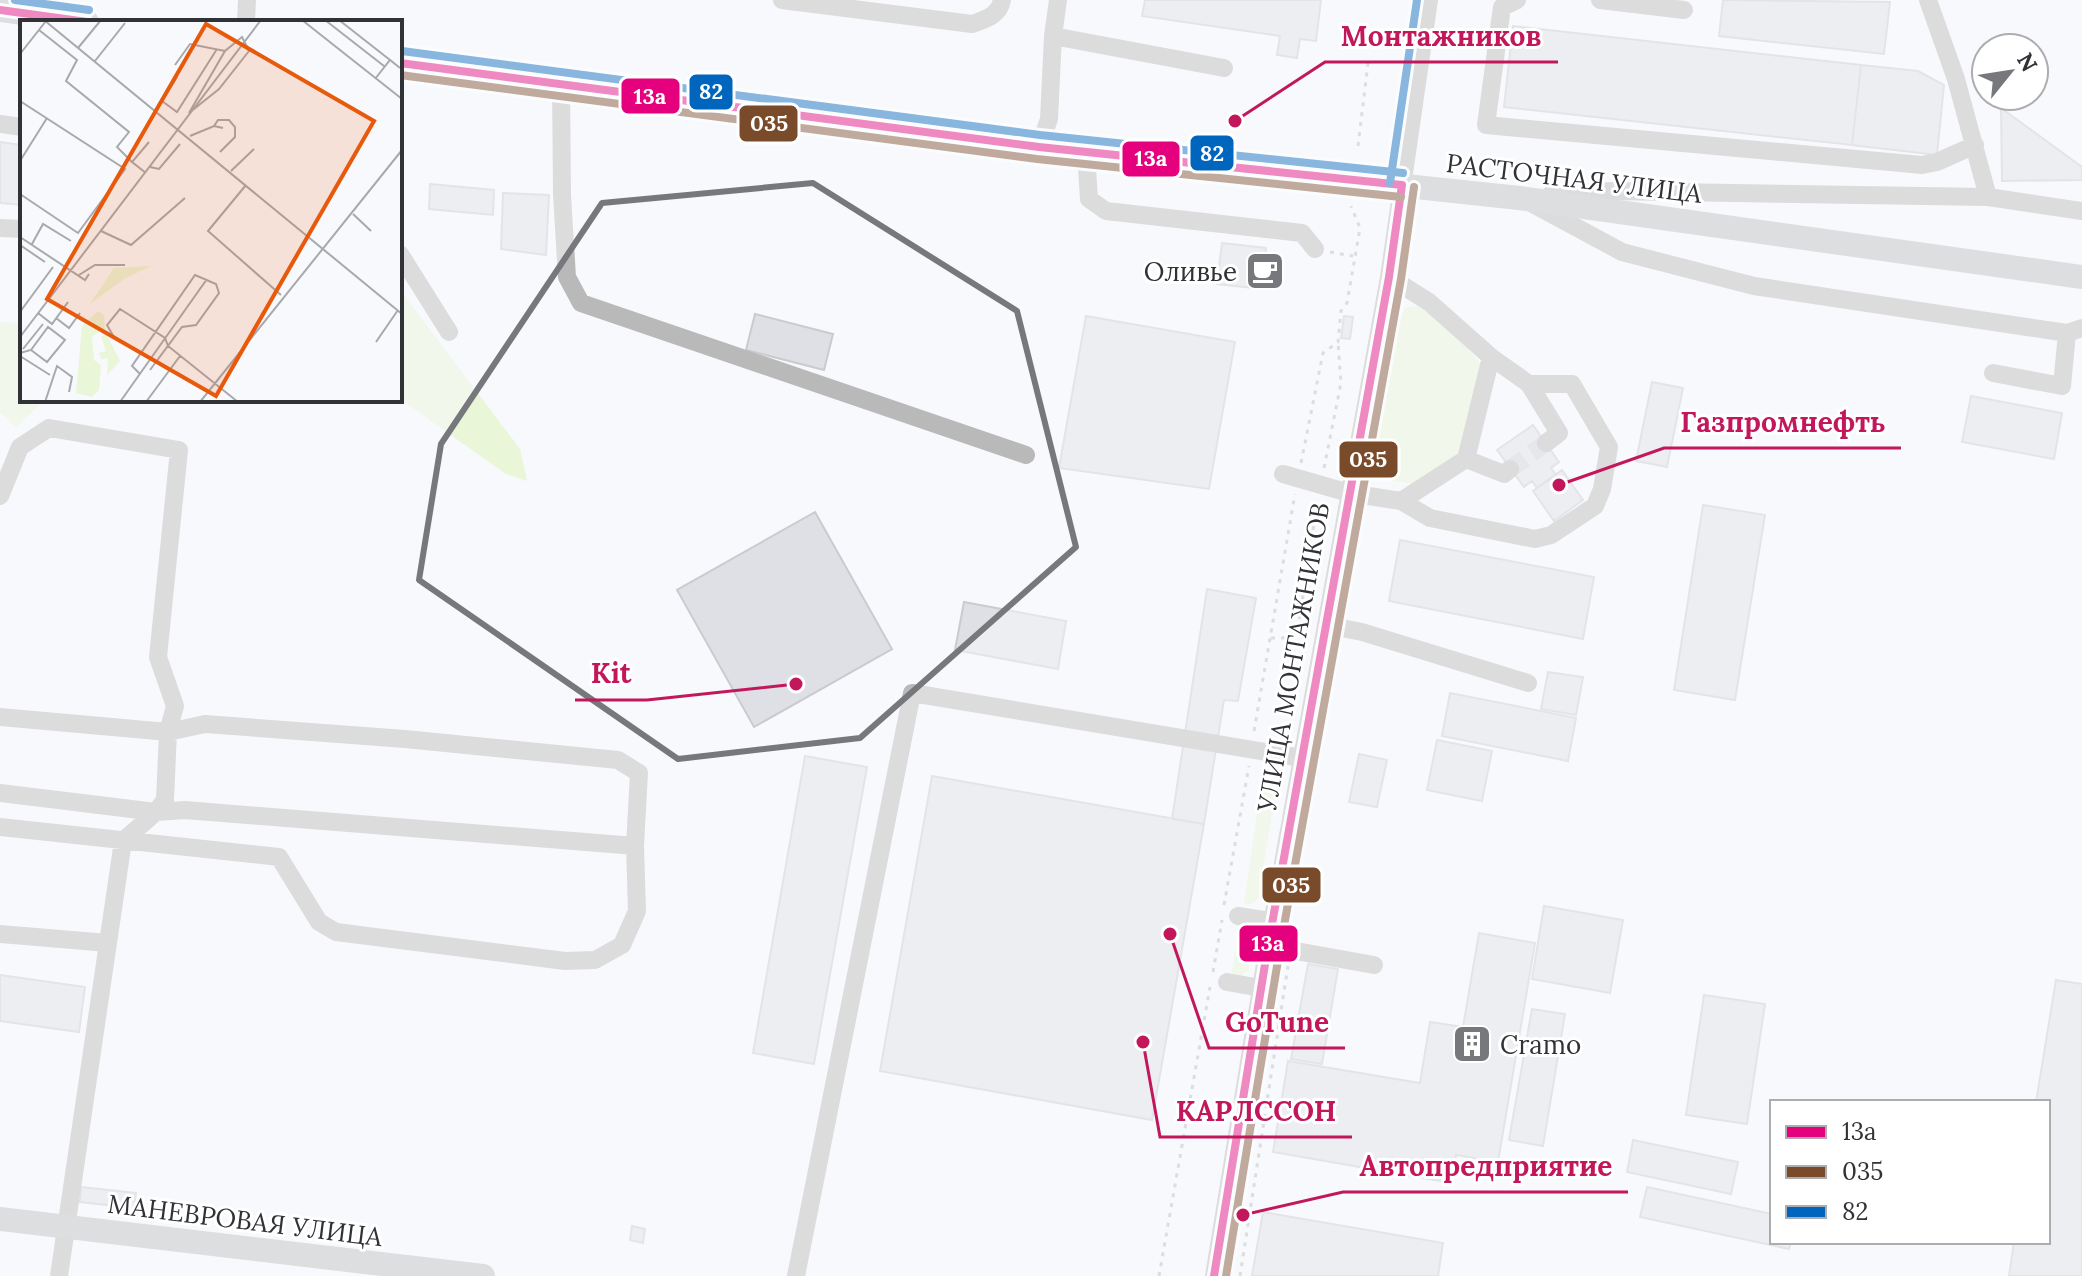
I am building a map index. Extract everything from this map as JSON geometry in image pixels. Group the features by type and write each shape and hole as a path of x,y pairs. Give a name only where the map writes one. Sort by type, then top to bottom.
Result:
{"main road":[{"path":"0,10 72,20"},
{"name":"РАСТОЧНАЯ УЛИЦА","path":"402,63 1039,147 1519,198 2082,277"},
{"name":"МАНЕВРОВАЯ УЛИЦА","path":"0,1219 483,1276"}],"street":[{"path":"246,20 247,0"},
{"path":"782,0 972,24 994,16 1002,0"},
{"path":"1039,147 1049,119 1058,0"},
{"name":"УЛИЦА МОНТАЖНИКОВ","path":"1214,1276 1272,921 1389,277 1429,0"},
{"path":"1517,0 1502,7 1486,125 1922,165 1937,162 1975,145"},
{"path":"1600,0 1684,10"},
{"path":"1928,0 1956,79 1988,197"},
{"path":"1053,36 1224,68"},
{"path":"561,82 562,195 567,277 581,303 1026,455"},
{"path":"0,124 20,127"},
{"path":"1086,152 1089,199 1106,211 1302,233 1315,249"},
{"path":"1519,198 1610,191 1988,197 2082,211"},
{"path":"1519,198 1622,252 1754,286 2074,331 2062,386 1993,373"},
{"path":"0,228 20,229"},
{"path":"402,257 449,332"},
{"path":"1389,277 1429,302 1491,357 1529,384 1559,433 1546,443"},
{"path":"1401,501 1466,459 1491,357"},
{"path":"1283,474 1349,493 1401,501 1430,518 1535,539 1551,535 1595,506 1602,489 1609,447 1572,384 1529,384"},
{"path":"0,496 20,447 49,428 179,450 158,657 175,706 168,732 165,800 123,841 59,1276"},
{"path":"1466,459 1504,474 1510,469"},
{"path":"1326,625 1362,632 1528,683"},
{"path":"796,1276 912,693 1302,758"},
{"path":"0,717 168,732 205,724 405,739 618,760 639,773 635,846 637,911 622,945 595,960 565,961 336,932 319,922 279,857 0,827"},
{"path":"0,793 156,812 185,810 635,846"},
{"path":"1238,916 1272,921"},
{"path":"0,934 108,943"},
{"path":"1268,946 1374,965"},
{"path":"1227,982 1261,988"}],"path":[{"path":"1358,146 1368,63"},
{"path":"1315,249 1353,256"},
{"path":"1240,1276 1291,950"}],"highlighted area":[{"path":"813,183 1017,311 1076,547 860,738 678,759 419,580 441,444 602,203"}],"green space":[{"path":"402,293 520,449 527,481 506,474 402,400"},
{"path":"1421,306 1449,327 1480,363 1466,450 1415,484 1381,479 1373,472 1400,318 1405,307"},
{"path":"0,322 20,323 20,402 43,402 16,427 0,412"},
{"path":"1262,779 1268,782 1275,794 1259,896 1253,903 1244,904"},
{"path":"1239,930 1250,936 1253,946 1248,971 1238,977 1231,976"}],"building":[{"path":"1145,0 1321,0 1316,41 1300,39 1297,58 1277,55 1280,36 1142,16"},
{"path":"1723,0 1890,2 1884,54 1719,36"},
{"path":"1513,26 1861,65 1852,145 1504,107"},
{"path":"1861,65 1918,71 1944,85 1937,155 1852,145"},
{"path":"2001,112 2006,112 2082,167 2082,180 2002,181"},
{"path":"0,142 20,145 20,205 0,203"},
{"path":"430,184 494,190 493,215 429,209"},
{"path":"503,193 549,195 546,255 501,249"},
{"path":"1222,243 1266,248 1262,289 1217,284"},
{"path":"755,314 833,334 824,370 746,350"},
{"path":"1086,316 1235,342 1209,489 1059,468"},
{"path":"1344,316 1353,317 1350,339 1341,338"},
{"path":"1652,382 1683,388 1667,467 1636,461"},
{"path":"1971,396 2062,413 2054,459 1962,442"},
{"path":"1533,425 1559,462 1551,468 1556,475 1537,488 1532,481 1524,487 1497,450"},
{"path":"1562,470 1583,500 1554,521 1533,491"},
{"path":"1703,505 1765,515 1735,700 1674,690"},
{"path":"815,512 892,649 754,727 677,590"},
{"path":"1400,540 1594,577 1583,639 1389,601"},
{"path":"1207,589 1256,598 1238,701 1224,700 1204,824 1172,819"},
{"path":"964,602 1066,621 1058,669 955,650"},
{"path":"1548,672 1583,677 1576,715 1541,709"},
{"path":"1450,693 1576,718 1568,761 1442,736"},
{"path":"1437,740 1492,751 1482,801 1427,790"},
{"path":"1359,754 1387,760 1377,807 1349,802"},
{"path":"805,756 867,767 814,1064 753,1053"},
{"path":"932,776 1204,824 1152,1120 880,1071"},
{"path":"1544,906 1623,920 1610,993 1532,979"},
{"name":"Cramo","path":"1479,933 1535,943 1498,1162 1456,1155 1452,1183 1273,1152 1288,1061 1420,1083 1430,1022 1463,1027"},
{"path":"1308,964 1338,969 1322,1064 1291,1059"},
{"path":"0,975 85,987 79,1032 0,1021"},
{"path":"2056,980 2082,984 2082,1276 2009,1276 2014,1244 2050,1244 2050,1100 2036,1100"},
{"path":"1704,995 1765,1004 1747,1124 1686,1115"},
{"path":"1532,1009 1565,1014 1543,1146 1509,1140"},
{"path":"1633,1140 1738,1162 1731,1194 1627,1172"},
{"path":"81,1187 136,1193 134,1208 80,1202"},
{"path":"1647,1187 1770,1214 1770,1244 1790,1244 1789,1249 1640,1217"},
{"path":"1263,1212 1443,1243 1438,1276 1252,1276"},
{"path":"632,1226 645,1229 643,1243 630,1240"}],"tunnel":[{"path":"1510,469 1546,443"}],"transit line":[{"name":"82","path":"15,0 89,10"},
{"name":"82","path":"1390,183 1417,0"},
{"name":"13а","path":"0,10 72,20"},
{"name":"82","path":"402,51 1040,135 1403,173"},
{"name":"13а","path":"402,63 1039,147 1402,185"},
{"name":"035","path":"402,75 1037,159 1401,197"},
{"name":"13а","path":"1214,1276 1268,946 1389,277 1402,185"},
{"name":"035","path":"1226,1276 1280,948 1401,279 1414,187"}],"place":[{"name":"Монтажников","path":"1235,121"},
{"name":"Оливье","path":"1265,271"},
{"name":"Газпромнефть","path":"1559,485"},
{"name":"Kit","path":"796,684"},
{"name":"GoTune","path":"1170,934"},
{"name":"КАРЛССОН","path":"1143,1042"},
{"name":"Cramo","path":"1472,1044"},
{"name":"Автопредприятие","path":"1243,1215"}]}
